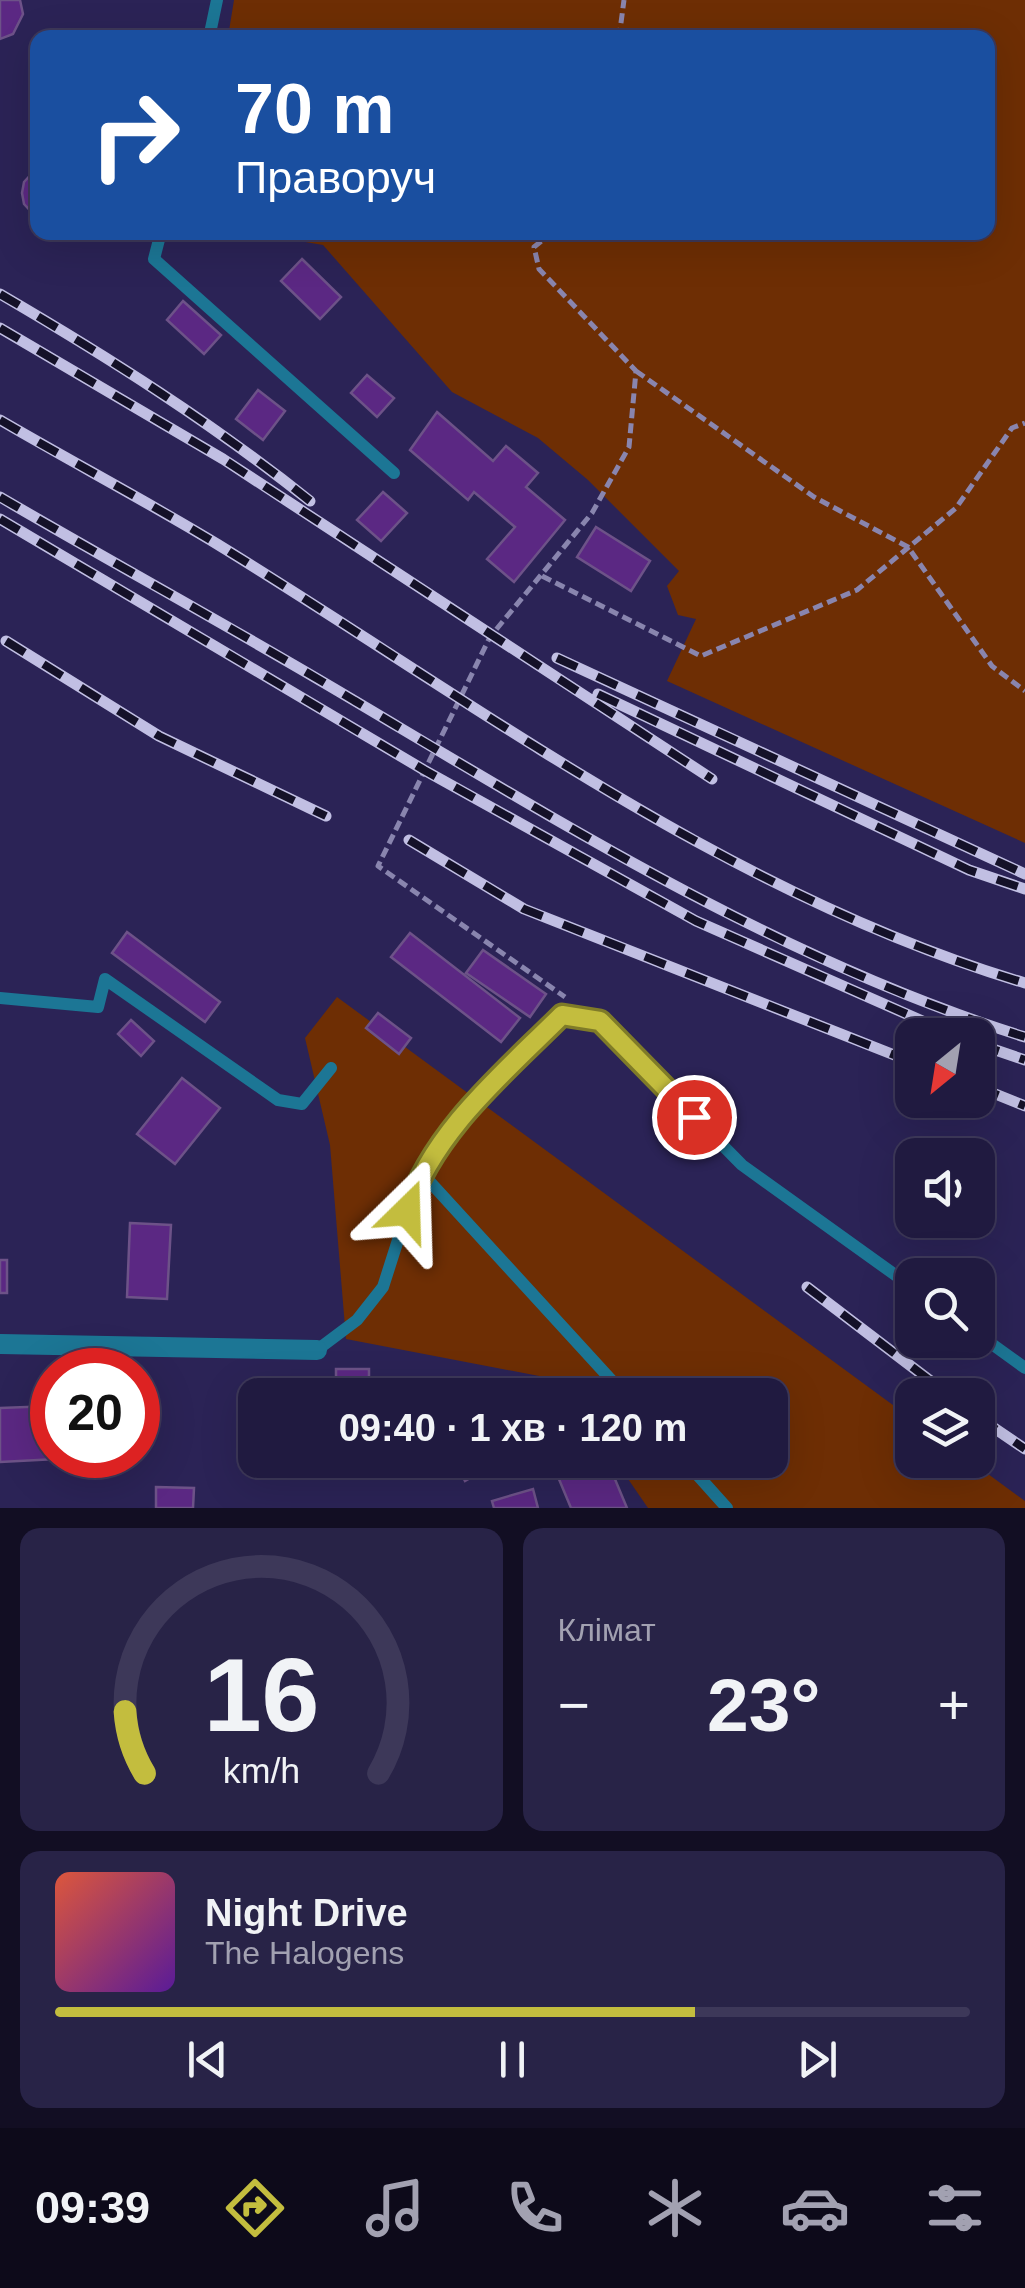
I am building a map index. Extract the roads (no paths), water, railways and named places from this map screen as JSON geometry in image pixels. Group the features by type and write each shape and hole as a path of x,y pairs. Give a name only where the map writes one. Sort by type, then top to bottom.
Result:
{"street":[{"path":"0,1344 318,1350"}],"lane":[{"path":"211,30 217,0"},
{"path":"159,240 154,260 394,473"},
{"path":"0,998 98,1007 105,979 278,1100 302,1104 331,1068"},
{"path":"318,1350 357,1320 383,1288 420,1171 490,1086 562,1015 600,1021 742,1165 895,1275"},
{"path":"420,1171 609,1378"},
{"path":"995,1346 1025,1368"},
{"path":"700,1478 728,1508"}],"railway":[{"path":"0,294 159,392 310,501"},
{"path":"0,328 223,459 712,779"},
{"path":"0,420 217,544 509,730 708,848 810,900 916,945 1025,983"},
{"path":"0,497 681,889 850,971 1025,1037"},
{"path":"0,519 424,770 696,921 916,1018"},
{"path":"6,641 159,736 326,816"},
{"path":"557,658 1025,874"},
{"path":"598,694 969,870 1025,889"},
{"path":"409,840 524,909 895,1055"},
{"path":"995,1050 1025,1060"},
{"path":"995,1094 1025,1106"},
{"path":"807,1287 927,1378"},
{"path":"995,1429 1025,1449"}]}
